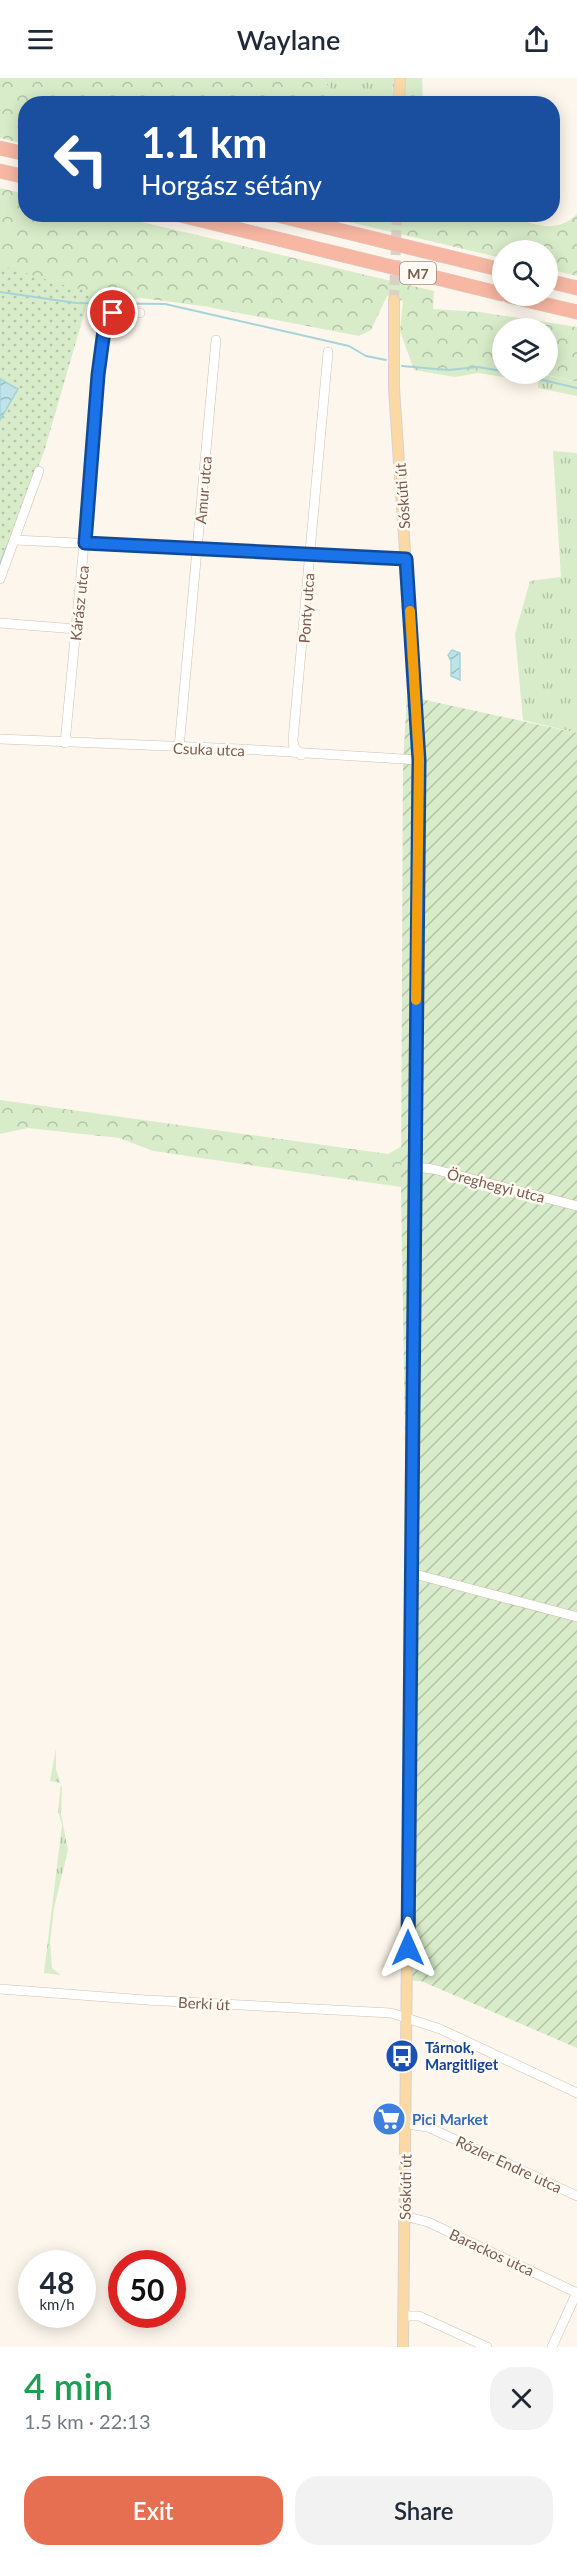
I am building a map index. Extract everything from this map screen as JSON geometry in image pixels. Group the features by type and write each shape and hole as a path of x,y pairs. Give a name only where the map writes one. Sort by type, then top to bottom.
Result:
{"highway":[{"path":"0,148 18,152"},
{"path":"0,171 18,175"},
{"name":"M7","path":"209,222 492,292"},
{"name":"M7","path":"306,222 492,268"},
{"path":"558,283 577,288"},
{"path":"552,306 577,312"}],"main road":[{"path":"399,96 400,78"},
{"name":"Sóskúti út","path":"394,300 394,388 419,760 403,2347"}],"street":[{"name":"Kárász utca","path":"65,743 85,543 98,375 105,323 113,313 140,313"},
{"name":"Amur utca","path":"179,747 216,340"},
{"name":"Ponty utca","path":"301,754 294,747 293,740 328,352"},
{"path":"0,579 39,471"},
{"path":"15,540 406,559"},
{"path":"0,623 76,629"},
{"name":"Csuka utca","path":"0,739 240,749 419,760"},
{"name":"Öreghegyi utca","path":"415,1167 433,1169 577,1206"},
{"path":"411,1572 577,1617"},
{"name":"Berki út","path":"0,1989 146,2000 391,2013 440,2029 577,2093"},
{"name":"Rőzler Endre utca","path":"406,2124 428,2127 577,2196"},
{"name":"Barackos utca","path":"404,2216 428,2222 577,2293"},
{"path":"552,2347 577,2293"},
{"path":"404,2316 419,2316 487,2347"}],"green space":[{"path":"0,78 317,78 323,80 336,96 18,96 18,142 0,138"},
{"path":"317,78 394,78 392,93 388,96 336,96 323,80"},
{"path":"394,78 422,78 423,96 388,96 392,93"},
{"path":"0,188 18,192 18,222 142,222 434,291 433,309 480,312 519,318 492,318 492,375 478,373 455,377 414,370 400,331 403,301 387,296 371,330 359,336 203,306 141,298 88,302 0,291"},
{"path":"577,214 577,276 558,271 558,240 492,240 492,256 349,222 529,222 545,226 562,224"},
{"path":"0,265 73,288 91,290 44,452 0,564"},
{"path":"558,324 577,327 577,382 558,378"},
{"path":"558,378 577,382 577,396 538,388 538,384 558,384"},
{"path":"553,451 577,453 577,733 523,720 515,634 530,581 561,577"},
{"path":"407,696 577,733 577,2048 421,1981 403,1980 407,1559 401,1187 403,763"},
{"path":"0,1100 388,1154 402,1146 401,1187 153,1151 119,1138 28,1128 0,1134"},
{"path":"56,1749 56,1769 60,1783 50,1781"},
{"path":"61,1784 61,1814 68,1850 54,1908 50,1942 52,1968 61,1975 44,1973 62,1825 58,1811"}],"water":[{"path":"0,379 18,389 0,420"},
{"path":"452,650 460,653 460,680 451,676 451,661 448,655"}],"waterway":[{"path":"0,292 76,303 165,304 349,346 366,356 386,360"},
{"path":"402,366 448,370 478,367 492,369"},
{"path":"558,384 577,388"},
{"path":"0,564 7,546"}],"tunnel":[{"path":"394,300 397,222"}],"slow traffic":[{"path":"410,611 419,760 416,1000"}],"place":[{"name":"Tárnok, Margitliget","path":"402,2056"},
{"name":"Pici Market","path":"389,2119"}],"route":[{"path":"113,313 105,323 98,375 85,543 406,559 419,760 408,1948"}]}
